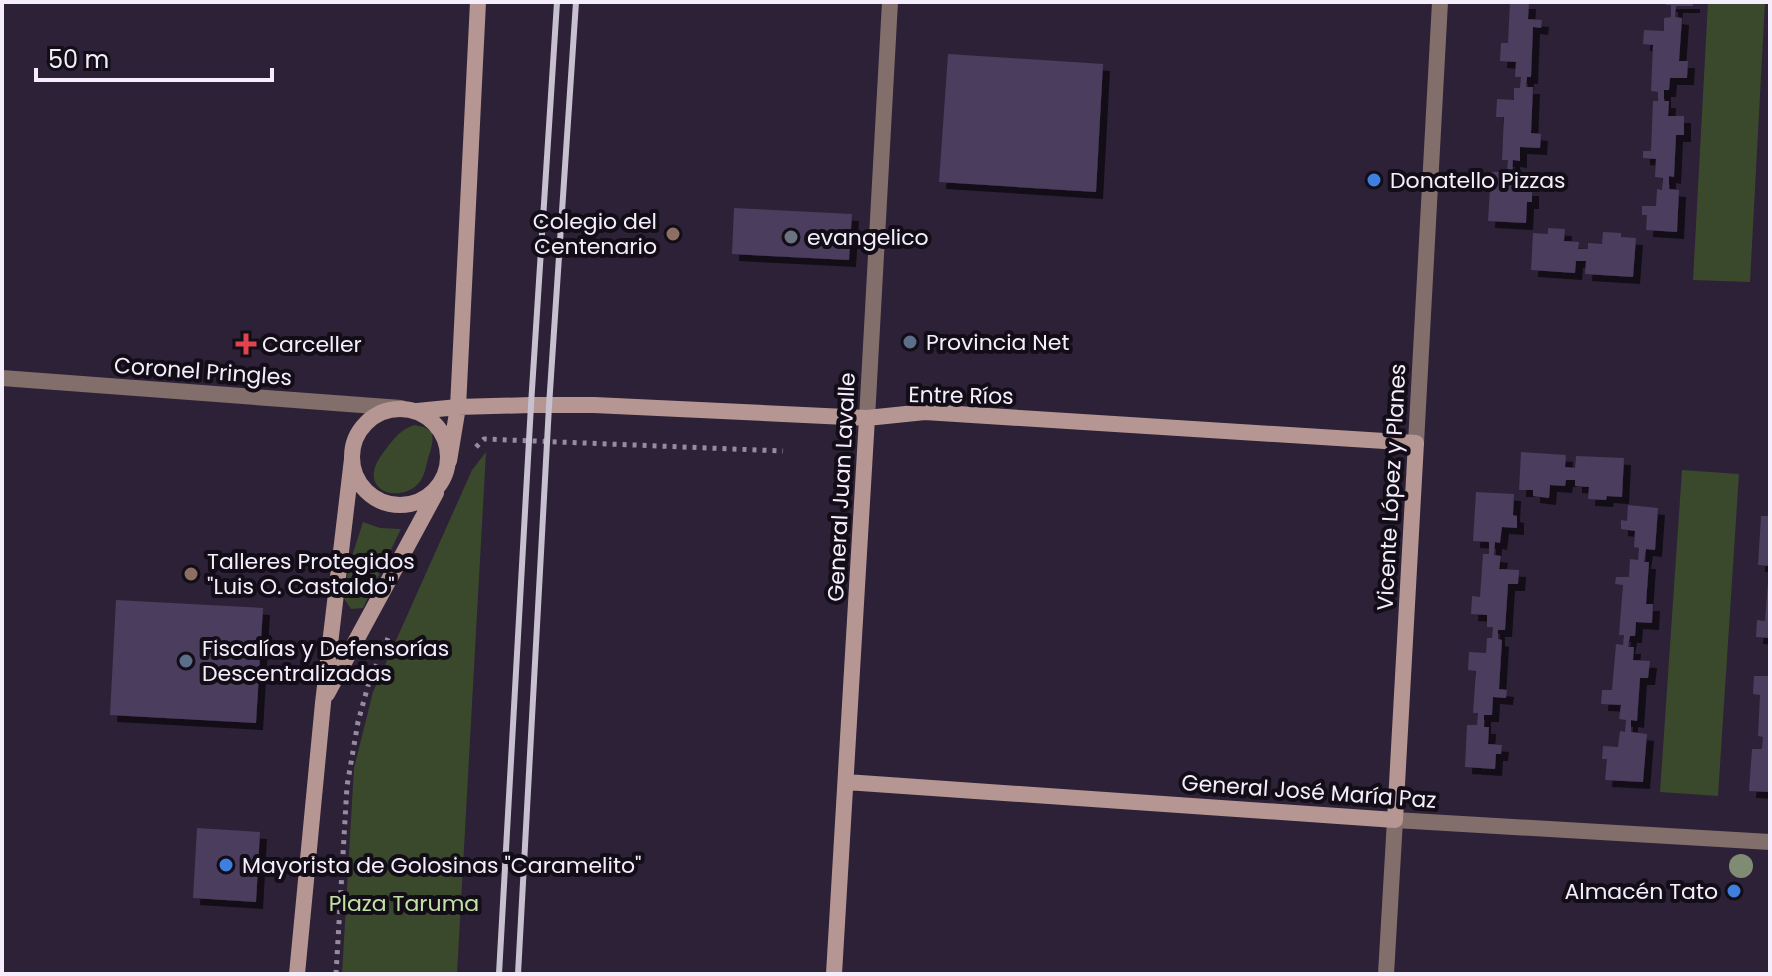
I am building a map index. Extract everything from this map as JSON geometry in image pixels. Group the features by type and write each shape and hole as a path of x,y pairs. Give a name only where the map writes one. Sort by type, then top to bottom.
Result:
{"main road":[{"path":"352,459 355,475 363,489 391,505 407,505 423,500 436,491 447,469 458,407 478,2"},
{"name":"Entre Ríos","path":"458,407 594,405 867,418 925,412 1416,443"},
{"name":"Coronel Pringles","path":"409,410 458,407"},
{"path":"297,974 323,703 354,444 371,418 385,411 409,410 431,419 441,431 447,445 447,469 323,703"},
{"name":"General Juan Lavalle","path":"834,974 867,418"},
{"name":"Vicente López y Planes","path":"1395,820 1416,443"},
{"name":"General José María Paz","path":"846,782 1395,820"}],"street":[{"name":"General Juan Lavalle","path":"867,418 890,2"},
{"name":"Vicente López y Planes","path":"1416,443 1440,2"},
{"name":"Coronel Pringles","path":"2,378 409,410"},
{"name":"Vicente López y Planes","path":"1386,974 1395,820"},
{"name":"General José María Paz","path":"1395,820 1770,842"}],"path":[{"path":"474,450 484,439 783,451"},
{"path":"336,974 347,786 358,722 369,682 392,628"}],"green space":[{"path":"1708,2 1765,2 1750,282 1693,280"},
{"path":"414,425 432,432 423,476 413,488 404,492 384,491 377,486 375,466 396,436"},
{"name":"Plaza Taruma","path":"486,452 457,974 342,974 354,768 373,692 472,470"},
{"path":"1682,470 1739,474 1718,796 1660,792"},
{"path":"363,522 380,528 401,529 363,608 351,609 343,597"}],"building":[{"path":"1510,2 1529,2 1528,19 1542,20 1541,28 1533,27 1531,77 1527,77 1526,87 1533,87 1531,133 1541,134 1540,148 1520,147 1520,161 1513,160 1512,173 1518,173 1517,189 1532,189 1532,202 1527,202 1526,223 1488,221 1491,172 1507,172 1508,160 1502,160 1504,117 1496,117 1497,99 1514,100 1514,88 1520,88 1521,77 1515,77 1516,62 1500,61 1501,43 1508,43"},
{"path":"1666,2 1693,2 1693,6 1676,6 1675,17 1682,18 1679,61 1688,61 1687,78 1670,78 1669,90 1664,90 1664,101 1669,101 1668,116 1684,116 1684,135 1676,135 1674,177 1669,176 1669,189 1679,190 1677,232 1646,230 1647,215 1642,215 1642,206 1656,206 1657,189 1662,190 1663,178 1655,177 1656,159 1643,158 1643,151 1651,151 1653,101 1658,101 1658,92 1651,91 1653,45 1643,44 1644,30 1664,31 1664,18 1671,17 1671,5 1666,5"},
{"path":"948,54 1103,64 1096,192 939,182"},
{"path":"734,208 852,214 849,260 732,254"},
{"path":"1548,228 1565,229 1564,241 1579,242 1578,249 1588,249 1588,243 1602,244 1603,232 1636,238 1633,277 1585,274 1586,261 1576,261 1575,273 1531,270 1533,233 1548,234"},
{"path":"1521,452 1566,455 1565,467 1575,468 1576,456 1624,458 1622,497 1588,499 1589,487 1575,486 1575,480 1566,480 1565,486 1550,485 1549,498 1533,496 1533,490 1519,490"},
{"path":"1476,492 1514,494 1513,515 1517,516 1517,528 1502,527 1500,543 1495,542 1494,555 1501,556 1499,569 1519,570 1518,584 1508,584 1505,630 1498,630 1498,639 1502,640 1499,689 1507,690 1506,698 1493,697 1492,715 1484,715 1484,727 1489,727 1488,744 1502,745 1501,754 1496,754 1495,769 1465,767 1467,725 1477,725 1478,713 1473,713 1476,671 1468,670 1469,652 1486,653 1487,638 1492,638 1493,627 1487,627 1487,615 1471,614 1472,596 1480,597 1483,554 1489,554 1489,542 1473,541"},
{"path":"1628,505 1658,508 1655,550 1646,549 1644,562 1649,562 1646,604 1653,604 1652,623 1636,622 1635,636 1630,636 1628,647 1634,647 1633,660 1650,661 1648,678 1640,678 1637,721 1631,720 1631,732 1647,734 1643,782 1605,780 1607,759 1602,759 1603,746 1618,747 1620,731 1625,732 1626,720 1619,719 1621,705 1601,704 1602,690 1612,690 1616,644 1623,645 1624,635 1619,635 1623,585 1615,584 1616,577 1629,577 1630,559 1638,560 1639,548 1634,547 1635,531 1621,529 1621,520 1627,521"},
{"path":"1761,516 1770,516 1770,566 1758,565"},
{"path":"1768,581 1770,638 1756,637 1757,620 1765,621"},
{"name":"Fiscalías y Defensorías Descentralizadas","path":"116,600 263,608 256,723 110,715"},
{"path":"1754,676 1770,676 1770,792 1749,791 1752,749 1762,749 1763,737 1758,736 1760,695 1753,694"},
{"name":"Mayorista de Golosinas \"Caramelito\"","path":"197,828 260,832 256,902 193,898"}],"railway":[{"path":"499,974 557,2"},
{"path":"518,974 549,406 576,2"}],"place":[{"name":"Donatello Pizzas","path":"1374,180"},
{"name":"Colegio del Centenario","path":"673,234"},
{"name":"evangelico","path":"791,237"},
{"name":"Provincia Net","path":"910,342"},
{"name":"Carceller","path":"246,344"},
{"name":"Talleres Protegidos \"Luis O. Castaldo\"","path":"191,574"},
{"name":"Fiscalías y Defensorías Descentralizadas","path":"186,661"},
{"name":"Mayorista de Golosinas \"Caramelito\"","path":"226,865"},
{"name":"Almacén Tato","path":"1734,891"}]}
